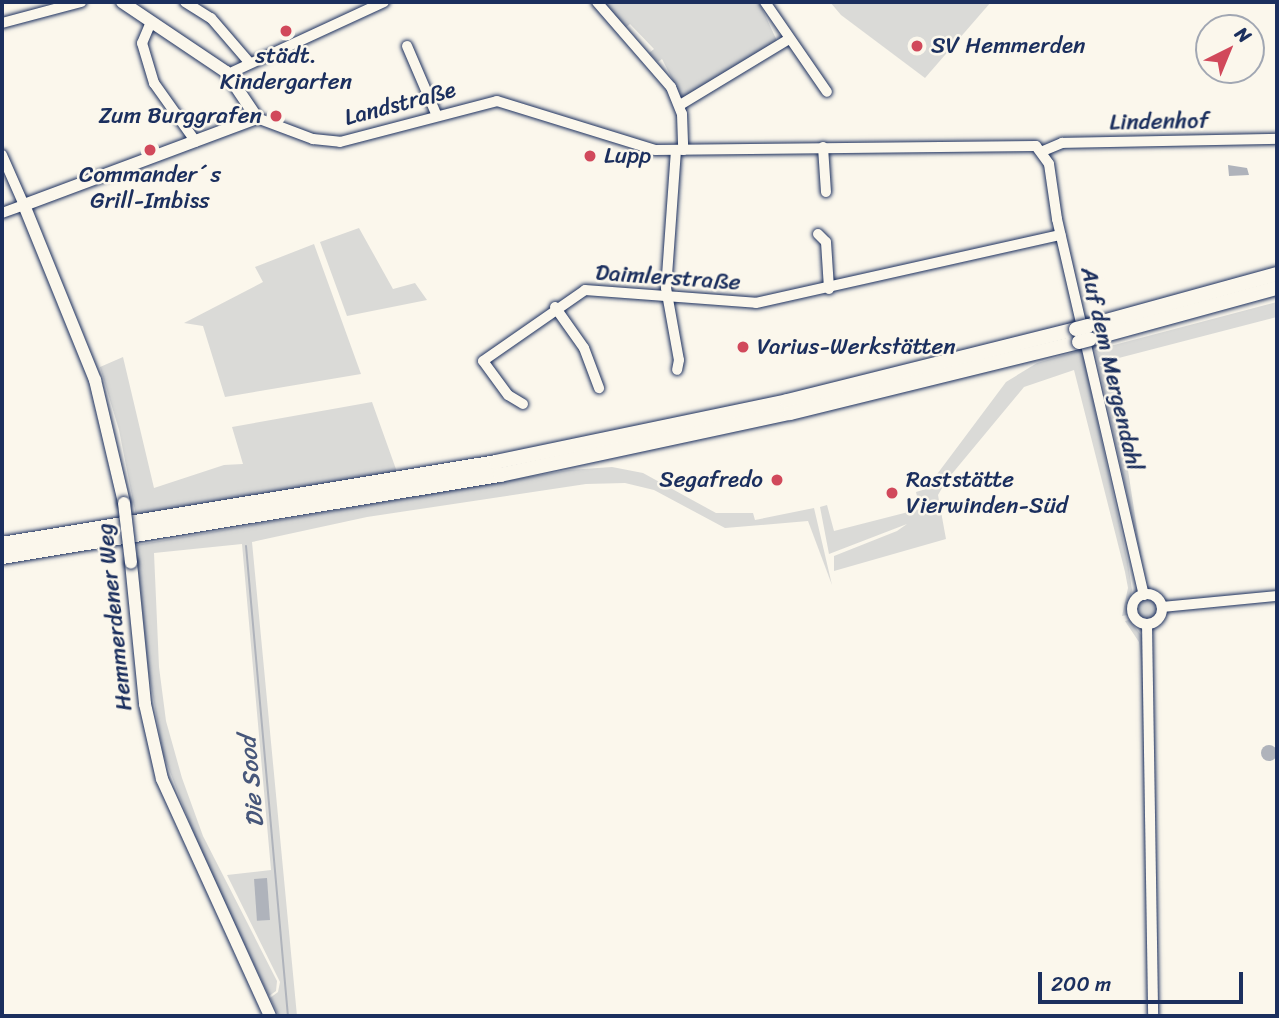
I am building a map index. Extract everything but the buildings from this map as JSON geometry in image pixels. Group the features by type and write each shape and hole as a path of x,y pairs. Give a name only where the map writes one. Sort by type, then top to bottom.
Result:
{"highway":[{"path":"2,557 500,475 790,414 1083,334 1277,274"},
{"path":"2,544 510,460 787,401 1277,288"}],"main road":[{"path":"24,205 257,118 228,74 126,3"},
{"name":"Hemmerdener Weg","path":"24,205 95,380 124,503 145,704 162,779 270,1016"}],"street":[{"path":"2,23 81,2"},
{"path":"185,2 211,18 249,62"},
{"path":"228,74 384,2"},
{"path":"597,2 661,71 680,105 667,296 679,360 677,370"},
{"path":"765,2 827,92"},
{"path":"151,22 142,43 155,83 196,142"},
{"path":"680,105 789,39"},
{"path":"407,46 437,116"},
{"name":"Landstraße","path":"257,118 313,139 340,142 502,101 629,145 679,150 1022,143 1043,151"},
{"name":"Lindenhof","path":"1043,151 1062,144 1277,139"},
{"path":"823,147 826,192"},
{"name":"Auf dem Mergendahl","path":"1043,151 1049,164 1061,235 1144,595"},
{"path":"2,155 24,196 24,205 2,212"},
{"path":"818,234 826,242 829,289"},
{"name":"Daimlerstraße","path":"523,404 508,395 484,361 555,307 588,289 740,303 829,289 1061,235"},
{"path":"555,307 586,352 599,388"},
{"path":"1147,624 1158,619 1162,607 1158,598 1144,595 1134,603 1133,612 1147,624 1153,1016"},
{"path":"1162,607 1277,596"}],"shaded area":[{"path":"600,2 759,2 778,43 683,100 662,59 658,62 649,53 654,49 630,24 625,28"},
{"name":"SV Hemmerden","path":"830,2 991,2 925,78 841,15"},
{"path":"1228,165 1247,168 1249,175 1229,176"},
{"path":"359,228 393,289 415,283 427,300 347,316 320,242"},
{"path":"314,244 361,374 225,397 203,326 184,323 263,282 255,267"},
{"path":"1277,302 1277,317 1111,360 1142,561 1095,350"},
{"path":"1082,350 1128,563 1132,590 1127,615 1122,616 1128,588 1125,572 1074,370 1024,387 946,481 938,495 946,539 834,571 834,556 897,531 907,524 829,554 820,507 827,505 834,531 920,509 916,492 926,489 1006,382 1037,363"},
{"path":"123,357 154,488 224,465 243,464 232,427 372,402 397,472 136,516 119,430 100,367"},
{"path":"612,467 643,473 716,513 753,513 755,520 814,508 832,585 808,521 725,528 654,490 625,483 586,484 367,517 252,542 297,1016 279,1016 270,998 278,992 280,982 227,875 271,870 242,544 154,553 159,667 166,721 182,778 203,836 277,981 276,991 269,996 203,857 163,754 148,668 136,545 569,470"},
{"path":"1148,599 1155,602 1158,609 1155,616 1148,619 1141,616 1138,609 1141,602"},
{"path":"1129,620 1142,636 1150,1016 1141,662 1139,642 1125,621"},
{"path":"1266,745 1272,745 1277,753 1275,759 1266,761 1261,756 1261,750"},
{"path":"267,878 270,920 257,921 254,879"}],"waterway":[{"name":"Die Sood","path":"246,546 288,1016"}],"place":[{"name":"städt. Kindergarten","path":"286,31"},
{"name":"SV Hemmerden","path":"917,46"},
{"name":"Zum Burggrafen","path":"276,116"},
{"name":"Commander´s Grill-Imbiss","path":"150,150"},
{"name":"Lupp","path":"590,156"},
{"name":"Varius-Werkstätten","path":"743,347"},
{"name":"Segafredo","path":"777,480"},
{"name":"Raststätte Vierwinden-Süd","path":"892,493"}]}
